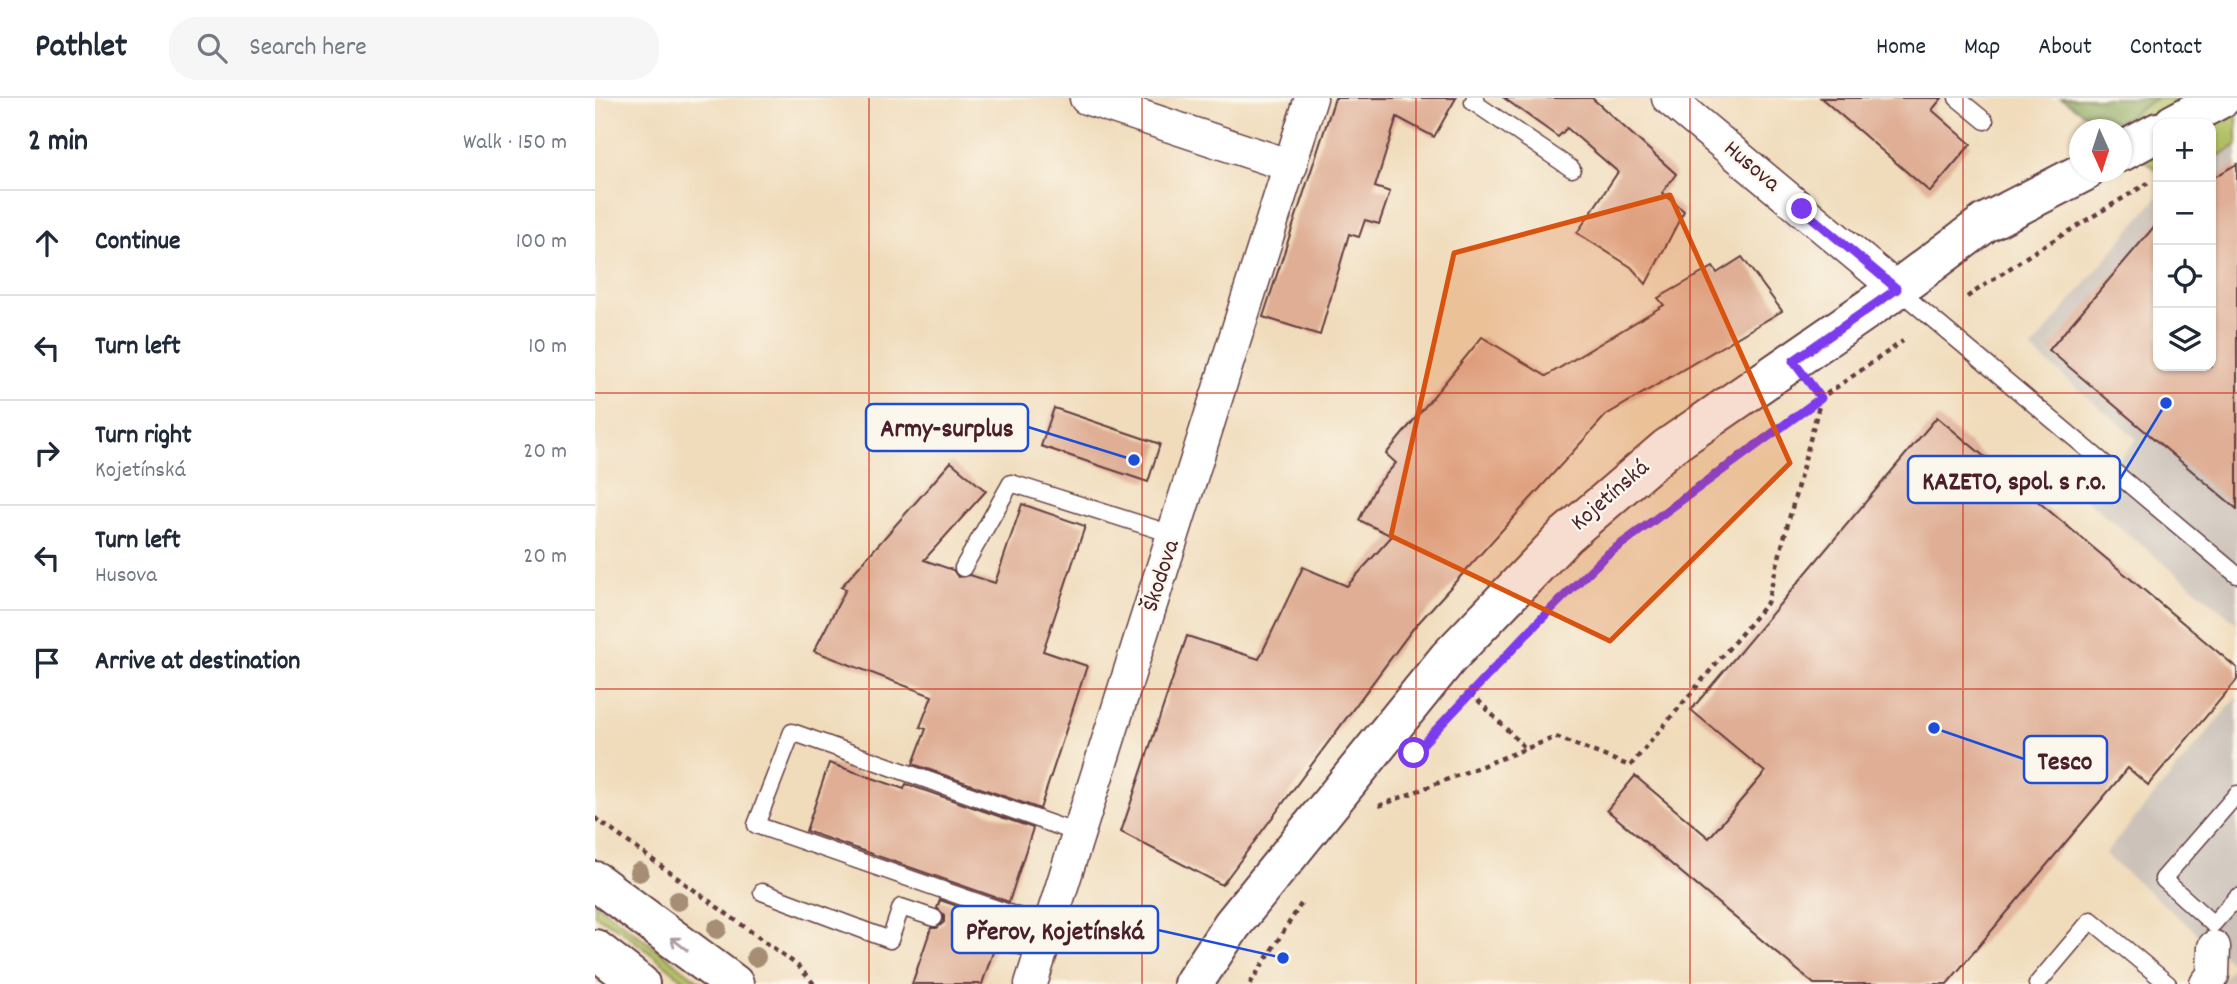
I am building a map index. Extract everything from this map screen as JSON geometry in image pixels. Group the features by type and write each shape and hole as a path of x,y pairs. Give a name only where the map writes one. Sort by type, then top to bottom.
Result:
{"main road":[{"path":"2182,119 2222,98"},
{"path":"2132,146 2153,135"},
{"name":"Kojetínská","path":"1193,984 1232,925 1448,658 1566,535 1667,448 1897,289 1985,223 2069,180"},
{"path":"595,881 734,984"},
{"name":"Kojetínská","path":"1166,984 1232,925"},
{"path":"595,949 640,984"}],"street":[{"path":"1086,98 1291,166"},
{"name":"Škodova","path":"1031,984 1311,98"},
{"name":"Husova","path":"1668,98 1897,289"},
{"path":"2206,984 2213,975 2213,936"}],"lane":[{"path":"1475,98 1473,102 1572,169"},
{"path":"1957,98 1985,121"},
{"path":"1897,289 2237,575"},
{"path":"963,568 1011,483 1175,535"},
{"path":"1045,940 756,825 792,732 1080,834"},
{"path":"2237,794 2163,879 2213,936 2237,897"},
{"path":"762,892 890,940 901,907 934,918"},
{"path":"2037,984 2091,920 2168,984"},
{"path":"997,939 1045,940"}],"path":[{"path":"1967,297 2034,252 2153,180"},
{"path":"1549,610 1605,556 1903,341"},
{"path":"1793,361 1821,398"},
{"path":"1381,797 1373,808 1556,737 1630,766 1767,603 1821,398"},
{"path":"1462,703 1480,684"},
{"path":"1471,693 1526,749"},
{"path":"595,818 797,965 814,984"},
{"path":"1250,984 1303,901"}],"highlighted area":[{"path":"1670,195 1790,463 1610,641 1391,536 1454,253"}],"shaded area":[{"path":"2237,145 2237,623 2084,498 2137,439 2031,349 2153,202 2153,371 2216,371 2216,157"},
{"path":"2237,697 2237,984 2219,984 2234,965 2105,854"}],"green space":[{"path":"2061,98 2157,98 2123,119 2092,119"},
{"path":"2157,98 2237,98 2237,145 2216,157 2216,119 2153,119 2153,167 2132,149 2132,119 2123,119"},
{"path":"595,903 703,984 689,984 621,930 595,915"}],"building":[{"path":"1335,98 1456,98 1434,137 1397,117 1375,187 1390,192 1379,224 1365,220 1359,237 1349,234 1320,335 1263,317"},
{"path":"1504,98 1592,98 1676,174 1662,193 1684,211 1646,284 1631,267 1577,233 1618,172 1567,128 1558,137"},
{"path":"1821,98 1942,98 1932,110 1971,144 1930,192"},
{"path":"2237,164 2237,509 2049,350 2153,228 2153,371 2216,371 2216,176"},
{"path":"1742,257 1782,311 1606,415 1412,630 1222,885 1121,832 1187,636 1259,659 1303,567 1347,586 1392,536 1359,520 1376,486 1396,463 1386,454 1482,337 1546,376 1664,305 1658,298 1713,267 1717,273"},
{"path":"1054,408 1160,444 1148,482 1041,446"},
{"path":"1937,417 2237,668 2237,680 2148,785 2128,768 1947,984 1814,984 1607,810 1635,776 1709,838 1765,772 1691,710"},
{"path":"951,462 986,491 924,560 953,570 958,577 970,575 995,583 1022,504 1085,526 1043,651 1087,666 1040,809 913,764 926,729 920,727 932,696 814,651 846,589 841,587"},
{"path":"829,763 904,789 906,784 1033,828 1009,902 806,831"},
{"path":"940,900 1003,922 1000,929 994,929 987,935 987,942 994,949 982,984 912,984 931,928 937,928 944,922 944,915 937,908"}],"place":[{"name":"KAZETO, spol. s r.o.","path":"2166,403"},
{"name":"Army-surplus","path":"1134,460"},
{"name":"Tesco","path":"1934,728"},
{"name":"Přerov, Kojetínská","path":"1283,958"}],"route":[{"path":"1414,753 1540,620 1605,556 1821,398 1793,361 1897,289 1802,209"}]}
